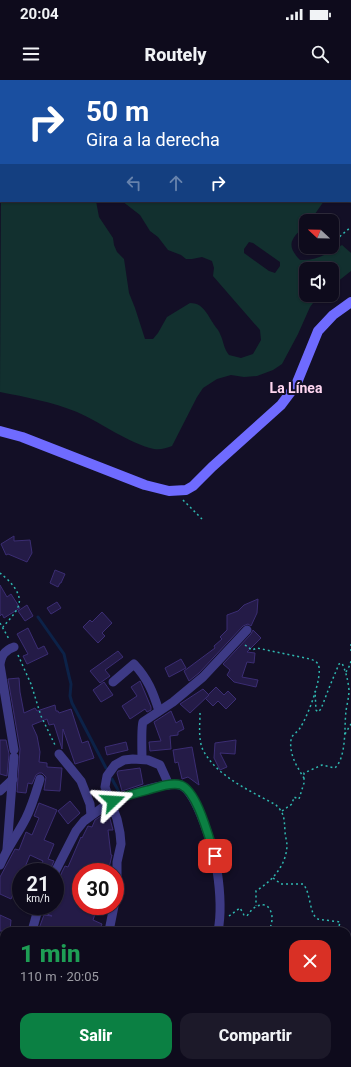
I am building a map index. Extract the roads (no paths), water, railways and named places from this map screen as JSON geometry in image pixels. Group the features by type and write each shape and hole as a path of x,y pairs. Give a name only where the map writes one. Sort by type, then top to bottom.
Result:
{"main road":[{"path":"0,431 22,437 159,490 178,492 186,490 193,486 281,405 296,385 318,331 333,315 351,302"}],"street":[{"path":"142,759 142,725 145,720 173,702 203,677 247,630"},
{"path":"7,849 14,753 0,665 5,651 14,647"},
{"path":"113,682 134,664 149,684 159,711"},
{"path":"59,754 81,782 90,804 91,815"},
{"path":"117,863 121,849 121,839 116,819 107,795 106,783 110,770 124,760 148,760 160,765 169,784"},
{"path":"0,792 13,779"},
{"path":"0,865 7,849 27,817 40,779"},
{"path":"60,863 76,831 84,821 102,808 118,799 169,784 181,786 189,792 201,815 215,856 219,886 220,909 218,927"},
{"path":"33,927 36,915"},
{"path":"110,927 112,915"}],"waterway":[{"path":"38,617 64,654 71,684 70,696 72,703 106,768"},
{"path":"112,779 119,792"}],"district":[{"name":"La Línea","path":"296,388"}]}
